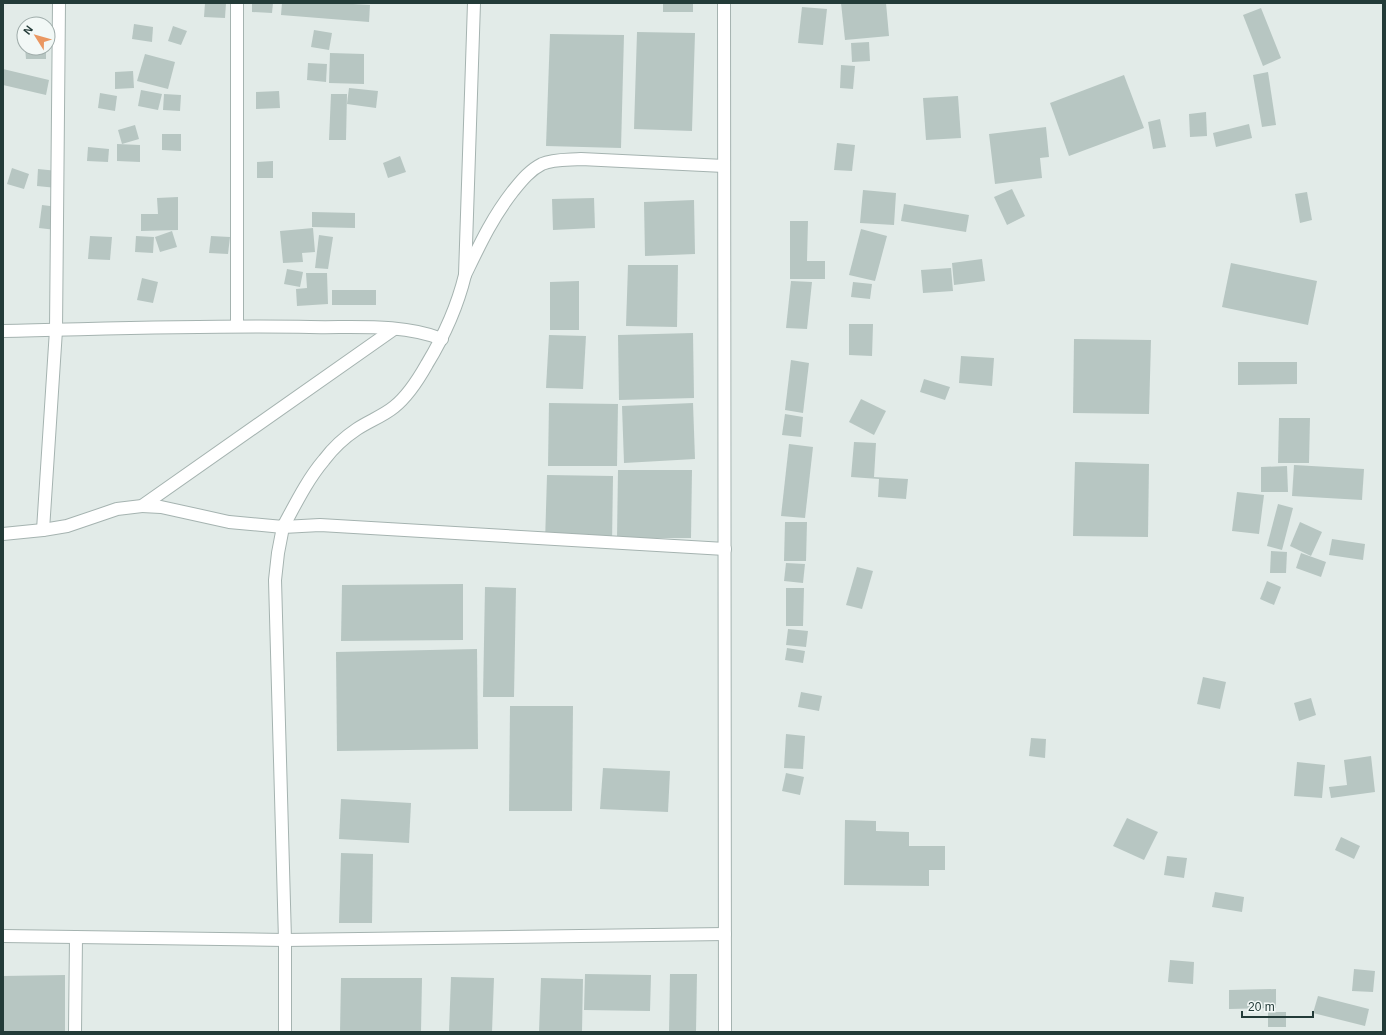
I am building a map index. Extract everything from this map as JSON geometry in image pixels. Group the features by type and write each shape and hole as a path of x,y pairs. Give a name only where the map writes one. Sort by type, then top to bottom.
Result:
{"street":[{"path":"43,530 56,330 59,3"},
{"path":"237,3 237,326"},
{"path":"465,276 474,3"},
{"path":"724,3 726,1032"},
{"path":"285,1032 285,940 276,580 278,553 283,527 299,497 323,460 338,444 357,429 386,413 406,396 418,380 442,339 452,317 465,276 484,235 500,208 532,170 544,163 560,160 581,159 724,166"},
{"path":"3,331 237,326 394,329 427,333 442,339"},
{"path":"142,506 394,329"},
{"path":"3,534 67,526 117,509 142,506 161,507 229,522 283,527 320,525 725,549"},
{"path":"3,936 285,940 725,934"},
{"path":"75,1032 76,937"}],"building":[{"path":"205,3 226,3 225,18 204,17"},
{"path":"252,3 273,3 272,13 252,12"},
{"path":"282,3 336,3 370,5 369,22 281,15"},
{"path":"663,3 693,3 693,12 663,12"},
{"path":"841,3 886,3 889,36 845,40"},
{"path":"802,7 827,9 823,45 798,43"},
{"path":"1261,8 1281,58 1263,66 1243,15"},
{"path":"134,24 153,27 152,42 132,39"},
{"path":"173,26 187,31 181,45 168,41"},
{"path":"314,30 332,33 329,50 311,47"},
{"path":"637,32 695,33 692,131 634,129"},
{"path":"550,34 624,35 621,148 546,146"},
{"path":"869,42 870,61 852,62 851,43"},
{"path":"330,53 364,54 364,84 329,83"},
{"path":"145,54 175,62 168,89 137,81"},
{"path":"26,56 46,56 46,59 26,59"},
{"path":"308,63 327,64 326,82 307,80"},
{"path":"841,65 855,66 853,89 840,88"},
{"path":"3,69 49,80 46,95 3,85"},
{"path":"133,71 134,88 115,89 115,72"},
{"path":"1268,72 1276,125 1262,127 1253,75"},
{"path":"1124,75 1144,128 1069,156 1050,103"},
{"path":"349,88 378,91 376,108 347,104"},
{"path":"141,90 162,94 158,110 138,106"},
{"path":"279,91 280,108 256,109 256,92"},
{"path":"100,93 117,96 115,111 98,108"},
{"path":"164,94 181,95 180,111 163,110"},
{"path":"331,94 347,94 346,140 329,140"},
{"path":"958,96 961,138 926,140 923,98"},
{"path":"1206,112 1207,136 1190,137 1189,114"},
{"path":"1160,119 1166,147 1153,149 1148,122"},
{"path":"1249,124 1252,138 1216,147 1213,133"},
{"path":"135,125 139,139 122,144 118,130"},
{"path":"1046,127 1049,157 1040,158 1042,178 995,184 989,134"},
{"path":"162,134 181,134 181,151 162,150"},
{"path":"837,143 855,145 852,171 834,170"},
{"path":"117,144 140,145 140,162 117,161"},
{"path":"88,147 109,149 108,162 87,161"},
{"path":"400,156 406,172 388,178 383,163"},
{"path":"273,161 273,178 257,178 257,162"},
{"path":"12,168 29,174 24,189 7,184"},
{"path":"38,169 58,171 57,188 37,186"},
{"path":"1012,189 1025,216 1007,225 994,197"},
{"path":"863,190 896,193 894,225 860,223"},
{"path":"1307,192 1312,220 1300,223 1295,194"},
{"path":"178,197 178,230 141,231 141,214 158,214 157,198"},
{"path":"594,198 595,228 553,230 552,199"},
{"path":"694,200 695,254 645,256 644,202"},
{"path":"904,204 969,215 966,232 901,221"},
{"path":"42,205 58,207 56,230 39,228"},
{"path":"312,212 355,213 355,228 312,227"},
{"path":"790,221 808,221 807,261 825,261 825,279 790,279"},
{"path":"313,228 315,252 302,253 303,262 283,263 280,231"},
{"path":"861,229 887,236 875,281 849,275"},
{"path":"172,231 177,247 160,252 155,237"},
{"path":"319,235 333,237 328,269 315,268"},
{"path":"90,236 112,237 110,260 88,259"},
{"path":"136,236 154,237 153,253 135,252"},
{"path":"211,236 230,237 228,254 209,253"},
{"path":"982,259 985,281 954,285 952,263"},
{"path":"1231,263 1317,281 1308,325 1222,307"},
{"path":"628,265 678,265 677,327 626,326"},
{"path":"951,268 953,291 923,293 921,270"},
{"path":"287,269 303,272 300,287 284,284"},
{"path":"306,273 327,273 328,304 297,306 296,289 307,288"},
{"path":"142,278 158,282 153,303 137,300"},
{"path":"579,281 579,330 550,330 550,282"},
{"path":"791,281 812,282 807,329 786,328"},
{"path":"853,282 872,284 870,299 851,297"},
{"path":"332,290 376,290 376,305 332,305"},
{"path":"849,324 873,324 872,356 849,355"},
{"path":"693,333 694,398 619,400 618,335"},
{"path":"549,335 586,336 583,389 546,388"},
{"path":"1074,339 1151,340 1149,414 1073,413"},
{"path":"961,356 994,358 992,386 959,383"},
{"path":"791,360 809,363 803,413 785,410"},
{"path":"1238,362 1297,362 1297,384 1238,385"},
{"path":"924,379 950,387 945,400 920,392"},
{"path":"861,399 886,411 874,435 849,422"},
{"path":"549,403 618,404 617,466 548,466"},
{"path":"693,403 695,459 624,463 622,406"},
{"path":"785,414 803,417 801,437 782,435"},
{"path":"1279,418 1310,418 1309,463 1278,463"},
{"path":"854,442 876,443 874,477 908,479 906,499 878,497 879,479 851,477"},
{"path":"789,444 813,447 805,518 781,516"},
{"path":"1075,462 1149,464 1148,537 1073,536"},
{"path":"1294,465 1364,469 1362,500 1292,496"},
{"path":"1287,466 1288,492 1261,492 1261,467"},
{"path":"618,470 692,470 691,538 617,538"},
{"path":"547,475 613,476 612,544 545,543"},
{"path":"1237,492 1264,495 1259,534 1232,531"},
{"path":"1278,504 1293,508 1282,550 1267,546"},
{"path":"785,522 807,522 806,561 784,561"},
{"path":"1300,522 1322,532 1311,556 1290,546"},
{"path":"1332,539 1365,544 1363,560 1329,555"},
{"path":"1271,551 1287,552 1286,573 1270,573"},
{"path":"1301,553 1326,562 1321,577 1296,568"},
{"path":"786,563 805,564 803,583 784,581"},
{"path":"857,567 873,571 862,609 846,605"},
{"path":"1267,581 1281,587 1274,605 1260,599"},
{"path":"463,584 463,640 341,641 342,585"},
{"path":"485,587 516,588 514,697 483,697"},
{"path":"786,588 804,588 803,626 786,626"},
{"path":"788,629 808,631 806,647 786,645"},
{"path":"787,648 805,651 803,663 785,660"},
{"path":"477,649 478,749 337,751 336,652"},
{"path":"1203,677 1226,682 1220,709 1197,704"},
{"path":"801,692 822,696 819,711 798,707"},
{"path":"1311,698 1316,715 1299,721 1294,703"},
{"path":"510,706 573,706 572,811 509,811"},
{"path":"786,734 805,736 803,769 784,768"},
{"path":"1031,738 1046,739 1045,758 1029,756"},
{"path":"1371,756 1375,792 1331,798 1329,787 1347,785 1344,760"},
{"path":"1297,762 1325,765 1322,798 1294,796"},
{"path":"603,768 670,771 668,812 600,809"},
{"path":"786,773 804,777 800,795 782,791"},
{"path":"341,799 411,803 409,843 339,839"},
{"path":"1127,818 1158,832 1144,860 1113,846"},
{"path":"845,820 876,821 876,831 909,832 909,846 945,846 945,870 929,870 929,886 844,885"},
{"path":"1341,837 1360,846 1354,859 1335,850"},
{"path":"341,853 373,854 372,923 339,923"},
{"path":"1167,856 1187,858 1184,878 1164,875"},
{"path":"1215,892 1244,897 1242,912 1212,907"},
{"path":"1170,960 1194,962 1193,984 1168,982"},
{"path":"1354,969 1375,971 1373,992 1352,991"},
{"path":"585,974 651,975 650,1011 584,1010"},
{"path":"670,974 697,974 696,1032 669,1032"},
{"path":"65,975 65,1032 3,1032 3,976"},
{"path":"451,977 494,978 492,1032 449,1032"},
{"path":"341,978 422,978 421,1032 340,1032"},
{"path":"541,978 583,979 582,1032 539,1032"},
{"path":"1276,989 1276,1008 1229,1009 1229,990"},
{"path":"1318,996 1369,1009 1365,1026 1313,1013"},
{"path":"1268,1012 1286,1012 1286,1027 1268,1027"}]}
